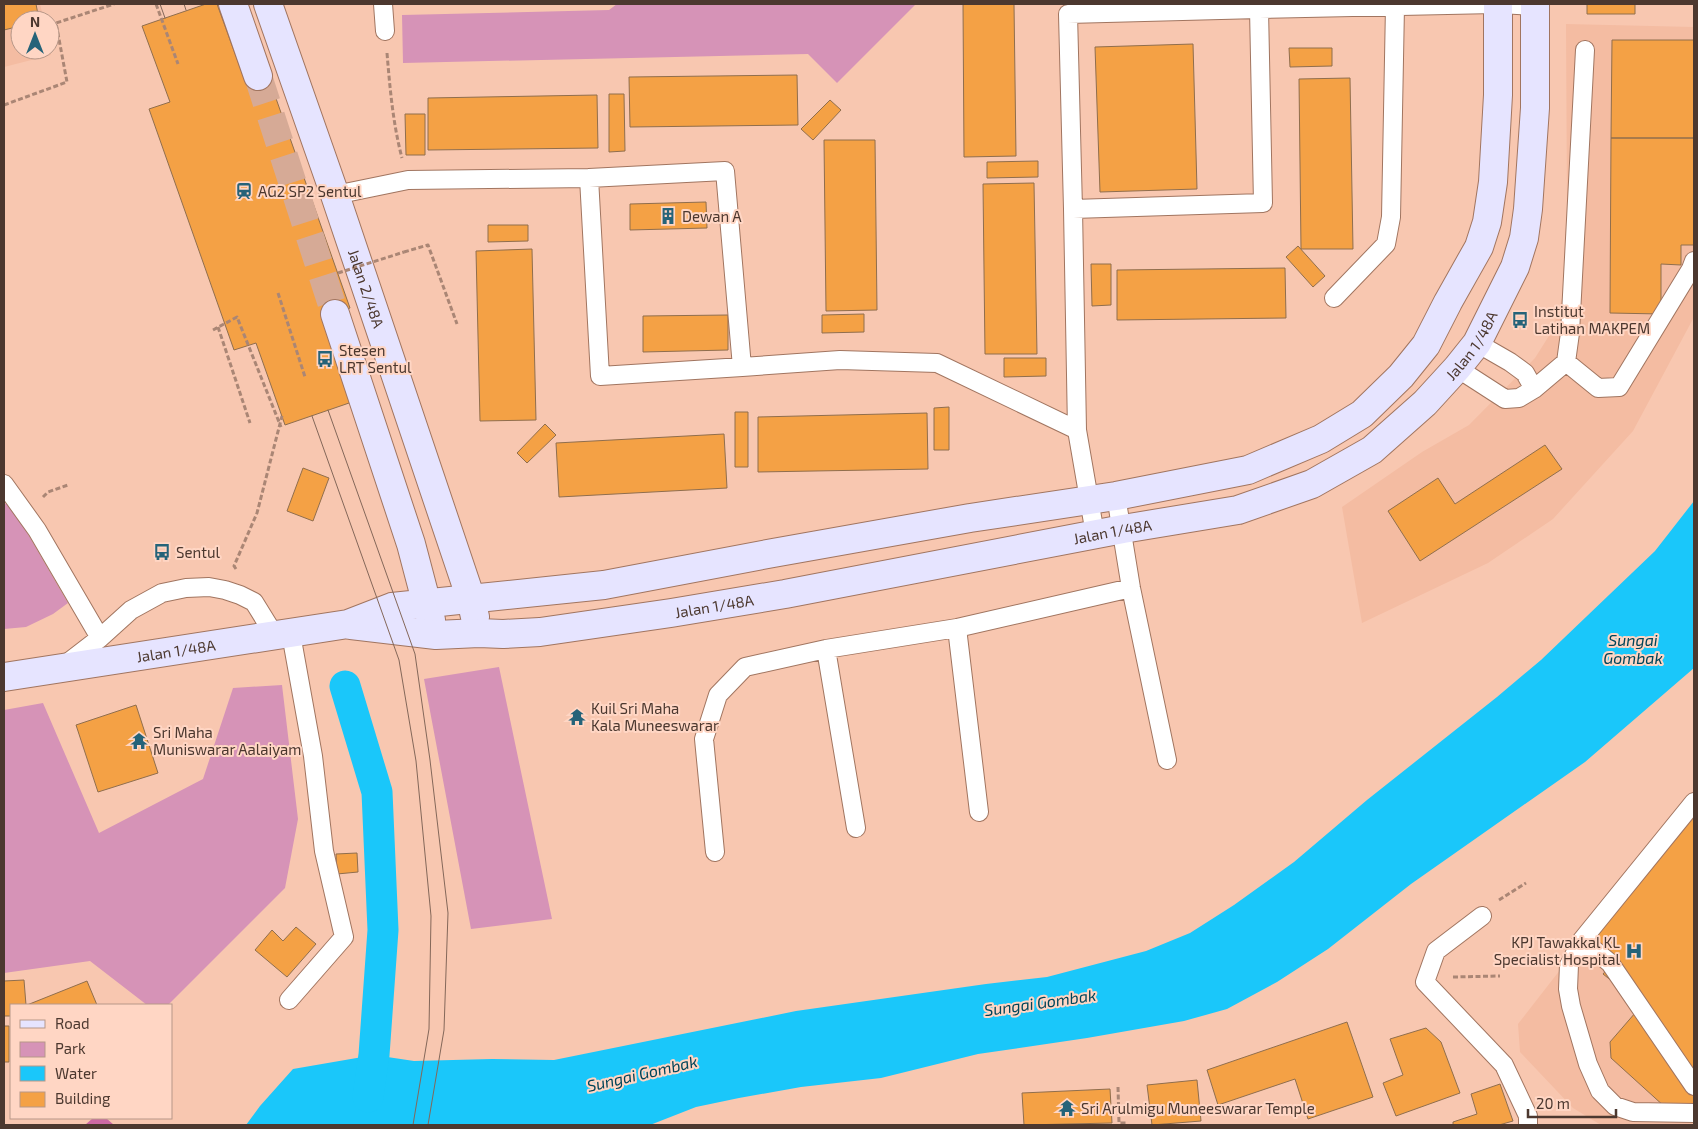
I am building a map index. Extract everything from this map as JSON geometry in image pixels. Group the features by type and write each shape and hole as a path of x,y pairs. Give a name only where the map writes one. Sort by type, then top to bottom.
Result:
{"main road":[{"path":"232,4 258,76"},
{"name":"Jalan 2/48A","path":"268,4 335,195 471,599 479,633"},
{"name":"Jalan 1/48A","path":"4,677 348,624 392,607 604,585 970,518 1089,501 1248,470 1321,440 1362,414 1401,376 1426,345 1479,247 1487,222 1493,182 1497,114 1498,4"},
{"name":"Jalan 1/48A","path":"348,624 436,635 504,634 540,632 671,613 785,594 1122,529 1238,510 1312,484 1372,450 1425,403 1477,343 1515,267 1524,238 1528,210 1535,108 1535,5"},
{"path":"335,314 411,544 436,635"},
{"path":"773,553 785,594"}],"lane":[{"path":"383,4 385,31"},
{"path":"1095,534 1077,430 1068,14 1259,8 1535,5"},
{"path":"1334,298 1386,244 1391,217 1395,6"},
{"path":"1073,209 1263,203 1259,8"},
{"path":"1457,368 1505,399 1519,398 1534,389 1566,362 1570,333 1585,50"},
{"path":"335,195 408,180 589,178 725,171 742,367"},
{"path":"589,178 600,376 840,360 937,364 1077,430"},
{"path":"1566,362 1598,388 1620,387 1692,268 1694,261"},
{"path":"1477,343 1510,362 1524,373 1534,389"},
{"path":"4,484 27,514 100,638"},
{"path":"1116,496 1131,588 1167,760"},
{"path":"60,668 100,638 131,610 162,594 186,588 209,587 240,595 254,602 283,635 313,756 324,851 344,937 289,1000"},
{"path":"715,852 704,739 718,695 745,667 826,649 957,628 1131,588"},
{"path":"957,628 980,812"},
{"path":"826,649 856,828"},
{"path":"1694,802 1582,940 1569,965 1568,988 1571,1006 1588,1064 1600,1091 1615,1106 1633,1112 1694,1113"},
{"path":"1482,916 1436,951 1425,982 1504,1065 1528,1116 1528,1125"},
{"path":"1582,940 1610,963 1694,1086"}],"path":[{"path":"4,105 67,82 56,23 114,4"},
{"path":"156,4 178,64"},
{"path":"385,31 390,98 396,138 408,180"},
{"path":"338,273 428,245 457,324"},
{"path":"278,293 305,377"},
{"path":"213,330 237,318 280,427"},
{"path":"218,327 250,423"},
{"path":"254,602 234,566 257,513 282,416"},
{"path":"27,514 48,492 68,484"},
{"path":"1482,916 1495,902 1526,884"},
{"path":"1427,976 1500,976"},
{"path":"1118,1087 1119,1123 1126,1123 1126,1125"}],"shaded area":[{"path":"4,4 40,4 42,10 10,10 10,60 31,60 4,67"},
{"path":"1566,24 1694,27 1694,317 1633,431 1553,519 1488,563 1362,623 1342,507 1422,452 1469,425 1535,358 1552,331 1563,295 1567,208"},
{"name":"KPJ Tawakkal KL Specialist Hospital","path":"1694,798 1694,1125 1601,1125 1573,1108 1520,1052 1518,1024"},
{"path":"92,1119 107,1119 114,1125 85,1125"}],"green space":[{"path":"617,4 916,4 837,83 808,54 403,63 402,15 609,10"},
{"path":"10,503 68,603 53,614 26,627 4,629 4,504"},
{"path":"499,667 552,919 471,929 424,679"},
{"path":"282,685 298,819 285,888 169,1004 146,1004 90,961 4,973 4,710 43,703 99,833 203,779 233,688"}],"water":[{"name":"Sungai Gombak","path":"1694,501 1694,668 1585,762 1411,884 1328,949 1277,982 1227,1009 1184,1021 978,1054 881,1078 801,1087 739,1098 696,1107 650,1125 246,1125 293,1069 374,1055 414,1061 554,1060 796,1011 1047,977 1146,951 1190,933 1234,905 1294,862 1367,800 1541,660 1655,551"}],"building":[{"path":"4,4 36,4 37,10 10,10 10,28 4,30"},
{"name":"AG2 SP2 Sentul","path":"206,4 217,4 245,81 267,73 350,308 322,318 352,402 285,425 256,343 234,350 149,109 170,102 142,26"},
{"path":"963,4 1014,4 1016,156 964,157"},
{"path":"1587,4 1635,4 1635,14 1587,14"},
{"path":"1612,40 1694,40 1694,138 1611,138"},
{"path":"1193,44 1197,189 1100,192 1095,47"},
{"path":"1289,48 1332,48 1332,66 1290,67"},
{"path":"797,75 798,125 630,127 629,77"},
{"path":"1350,78 1353,249 1301,249 1299,79"},
{"path":"609,94 624,94 625,151 609,152"},
{"path":"597,95 598,148 428,150 428,98"},
{"path":"830,100 841,110 813,140 801,129"},
{"path":"405,114 425,114 425,155 406,155"},
{"path":"1611,138 1694,138 1694,245 1681,245 1681,265 1661,264 1661,314 1610,313"},
{"path":"824,140 875,140 877,310 826,311"},
{"path":"1038,161 1038,177 987,178 987,162"},
{"path":"1034,183 1037,354 985,354 983,184"},
{"name":"Dewan A","path":"706,202 707,228 630,230 630,204"},
{"path":"488,225 528,225 528,241 488,242"},
{"path":"1298,246 1325,276 1313,287 1286,257"},
{"path":"532,249 536,420 480,421 476,251"},
{"path":"1091,264 1111,264 1111,305 1092,306"},
{"path":"1285,268 1286,318 1117,320 1117,270"},
{"path":"864,314 864,332 822,333 822,315"},
{"path":"728,315 728,350 643,352 643,316"},
{"path":"1004,358 1046,358 1046,376 1004,377"},
{"path":"949,407 949,450 934,450 934,408"},
{"path":"735,412 748,412 748,467 735,467"},
{"path":"927,413 928,469 758,472 758,417"},
{"path":"545,424 556,435 527,463 517,453"},
{"path":"724,434 727,488 559,497 556,443"},
{"path":"1545,445 1562,469 1420,561 1388,511 1438,478 1455,504"},
{"path":"303,468 329,478 313,521 287,511"},
{"path":"136,705 158,773 98,792 76,725"},
{"path":"1694,816 1694,1104 1665,1107 1611,1058 1610,1042 1642,1005 1603,974 1616,959 1591,937"},
{"path":"357,853 358,872 337,874 336,854"},
{"path":"296,927 316,944 287,977 255,950 272,930 283,941"},
{"path":"24,980 26,1004 10,1004 10,1016 4,1016 4,981"},
{"path":"87,981 97,1004 30,1004"},
{"path":"1347,1022 1373,1097 1308,1119 1295,1079 1218,1105 1207,1070"},
{"path":"4,1026 9,1026 9,1062 4,1062"},
{"path":"1426,1028 1441,1042 1460,1093 1396,1116 1383,1083 1403,1075 1390,1039"},
{"path":"1197,1080 1201,1121 1152,1125 1147,1085"},
{"path":"1500,1084 1513,1121 1499,1125 1453,1125 1453,1122 1477,1114 1471,1094"},
{"name":"Sri Arulmigu Muneeswarar Temple","path":"1110,1089 1112,1123 1024,1125 1022,1093"}],"waterway":[{"path":"345,686 377,792 383,930 374,1055 368,1097"}],"tunnel":[{"path":"258,76 335,314"}],"tram line":[{"path":"160,4 165,18"},
{"path":"184,4 186,10"},
{"path":"328,410 415,654 430,760 448,913 444,1030 428,1125"},
{"path":"312,416 399,660 416,761 431,916 429,1029 413,1125"}],"place":[{"name":"AG2 SP2 Sentul","path":"244,191"},
{"name":"Dewan A","path":"668,216"},
{"name":"Institut Latihan MAKPEM","path":"1520,320"},
{"name":"Stesen LRT Sentul","path":"325,359"},
{"name":"Sentul","path":"162,552"},
{"name":"Kuil Sri Maha Kala Muneeswarar","path":"577,717"},
{"name":"Sri Maha Muniswarar Aalaiyam","path":"139,741"},
{"name":"KPJ Tawakkal KL Specialist Hospital","path":"1634,951"},
{"name":"Sri Arulmigu Muneeswarar Temple","path":"1067,1108"}]}
